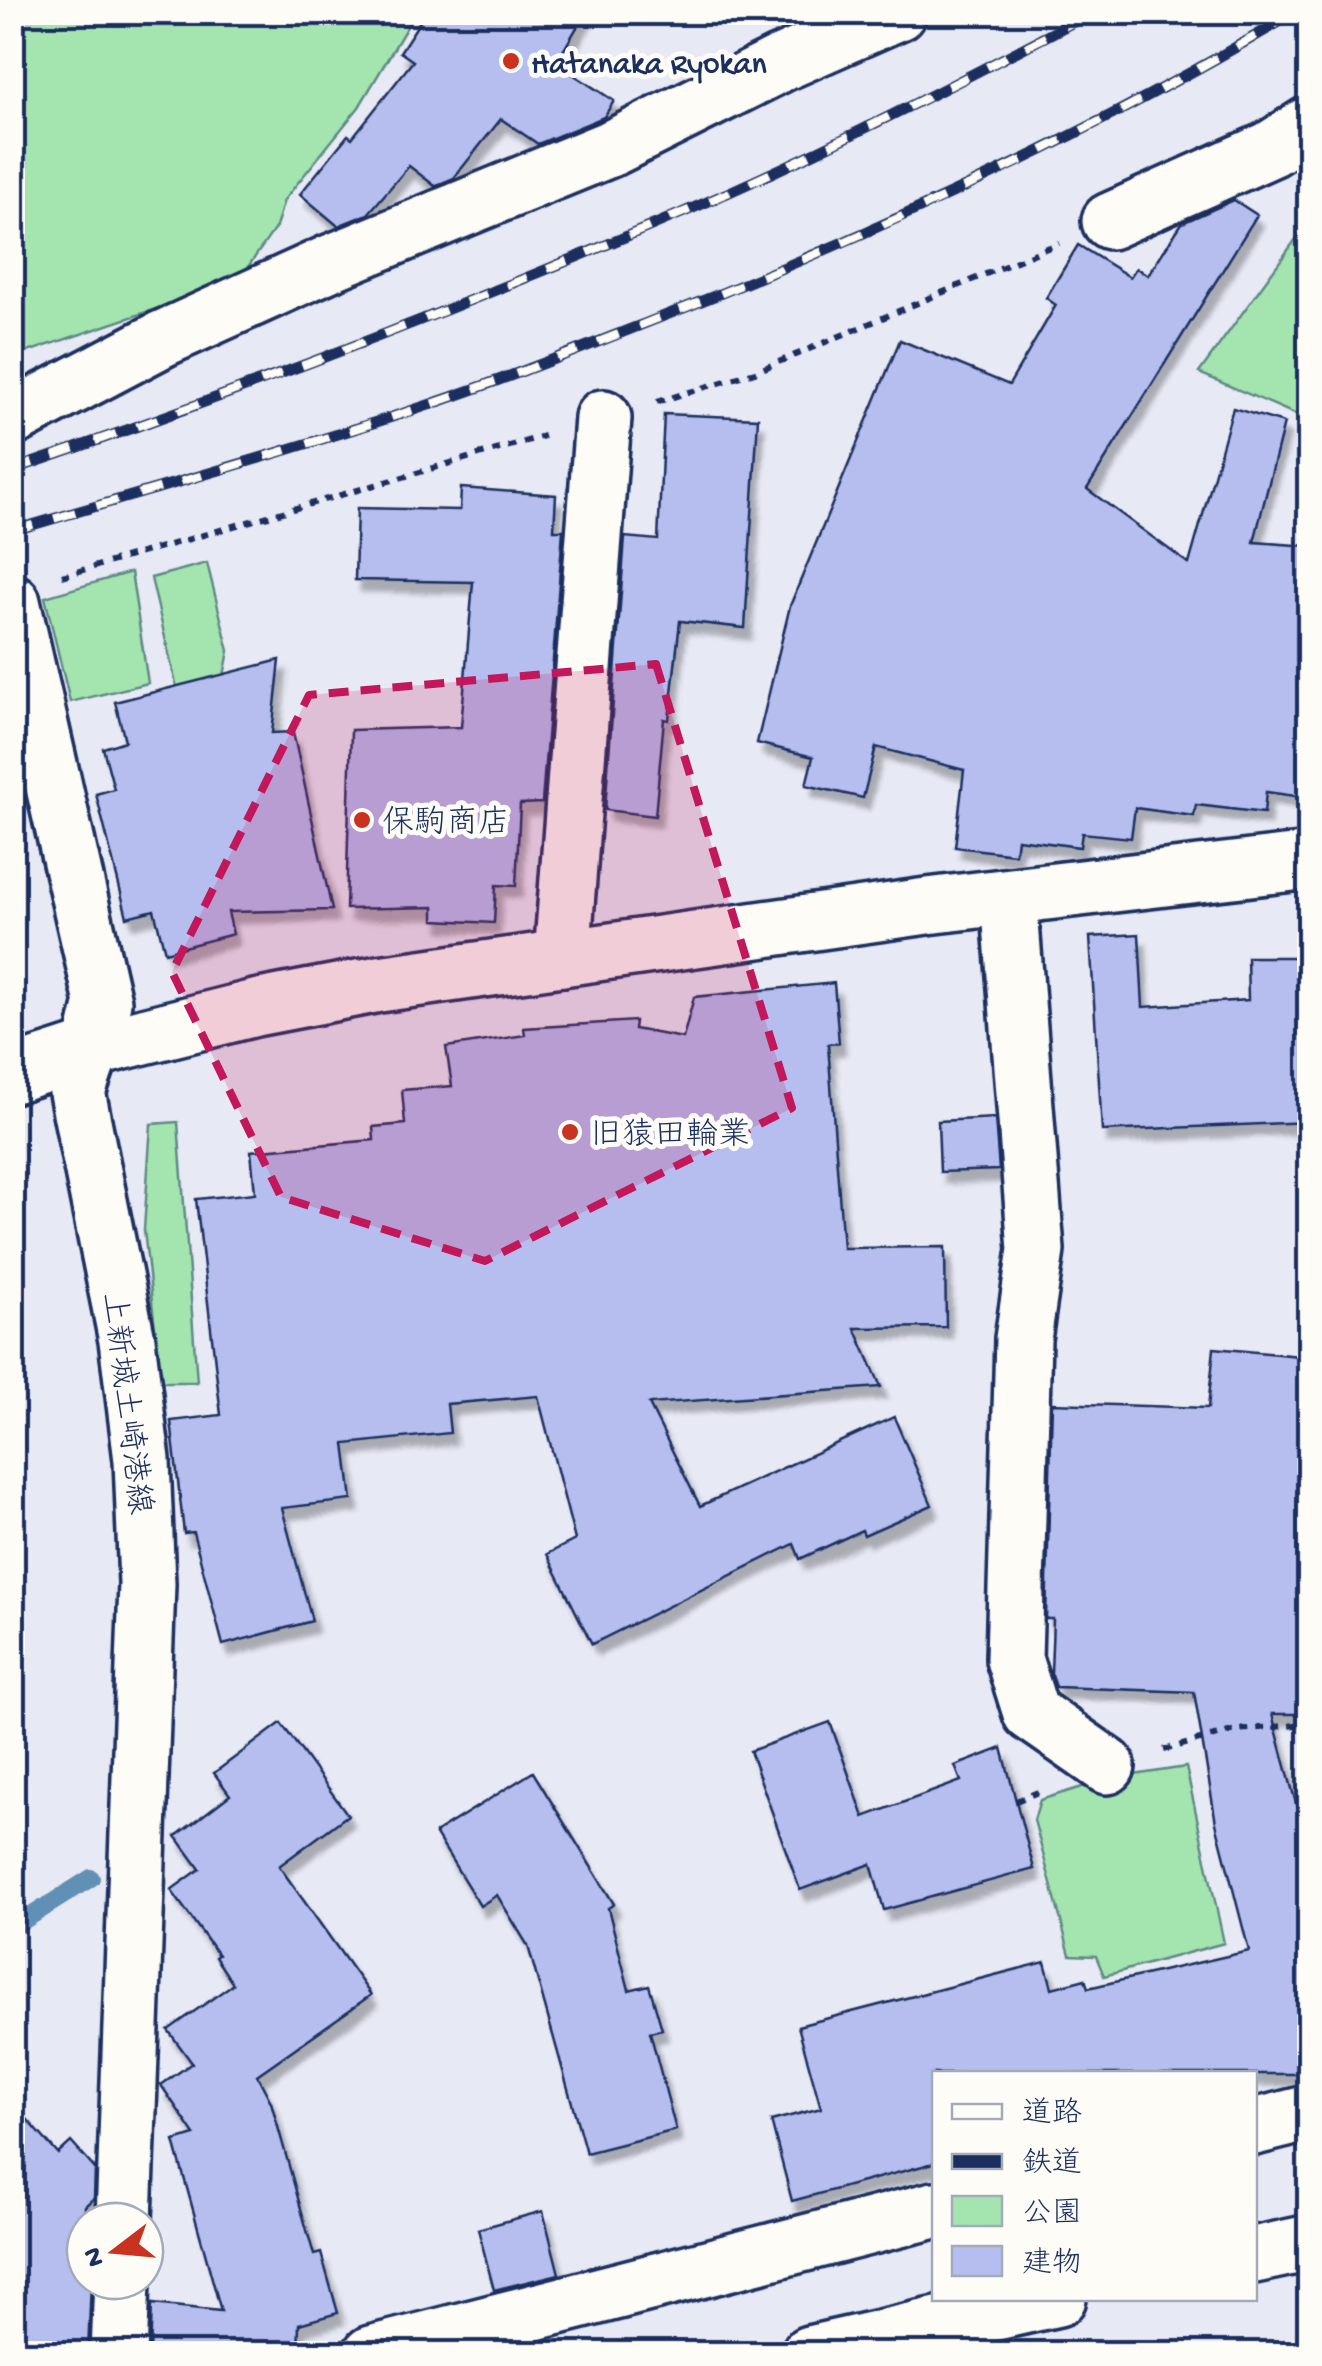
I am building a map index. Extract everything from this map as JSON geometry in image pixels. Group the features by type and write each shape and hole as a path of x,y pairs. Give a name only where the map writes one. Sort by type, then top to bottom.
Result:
{"main road":[{"path":"12,418 179,332 330,263 614,147 780,64 898,12"},
{"path":"1110,222 1271,149 1310,124"},
{"path":"562,958 602,418"},
{"name":"上新城土崎港線","path":"12,602 103,1002 77,1092 127,1340 142,1460 148,1584 125,2201"},
{"path":"12,1075 92,1048 255,1008 379,984 1009,897 1310,862"},
{"path":"1009,897 1036,1250 1023,1339 1014,1659 1032,1712 1107,1766"},
{"path":"1257,2126 1310,2113"},
{"path":"371,2354 932,2211"},
{"path":"1257,2254 1310,2243"},
{"path":"119,2354 121,2301"},
{"path":"809,2354 1045,2301"}],"highlighted area":[{"path":"656,664 792,1108 485,1261 281,1197 172,972 309,695"}],"green space":[{"path":"12,13 415,13 359,107 284,200 276,227 238,281 13,357"},
{"path":"1309,221 1309,386 1297,415 1199,373"},
{"path":"207,563 229,651 217,710 181,705 151,578"},
{"path":"131,572 148,683 70,702 45,597"},
{"path":"178,1122 197,1382 161,1382 144,1230 151,1124"},
{"path":"1186,1767 1224,1943 1104,1976 1096,1956 1070,1955 1034,1820 1040,1800 1108,1779"}],"building":[{"path":"426,12 586,12 556,63 614,101 604,117 538,144 501,119 454,178 435,186 409,166 368,214 338,226 300,194 348,135 352,138 413,61 400,52"},
{"path":"1234,200 1257,215 1087,489 1189,564 1233,408 1284,423 1254,542 1310,546 1310,798 1266,792 1264,813 1196,805 1194,816 1135,808 1131,838 1082,833 1080,847 1017,839 1015,854 955,847 964,770 876,747 863,798 806,785 813,757 757,743 790,606 900,340 1009,385 1056,305 1046,298 1078,245 1130,277 1136,268 1148,275 1182,223"},
{"path":"664,414 758,418 745,628 680,621 669,720 664,719 655,816 605,810 625,537 658,540"},
{"path":"461,488 556,495 554,530 563,530 542,803 520,804 516,886 496,885 494,923 434,920 434,907 346,909 351,730 461,727 473,582 355,580 357,508 460,510"},
{"path":"280,660 272,733 293,732 332,910 228,912 233,934 165,952 154,910 127,917 96,794 114,789 103,748 125,741 115,702"},
{"path":"1139,934 1143,1007 1248,1000 1247,957 1310,957 1310,1122 1102,1131 1090,937"},
{"path":"834,983 839,1043 828,1044 843,1248 945,1247 946,1327 855,1328 881,1387 649,1404 700,1506 894,1417 932,1505 864,1535 862,1530 800,1559 794,1544 592,1644 547,1554 575,1540 538,1396 447,1404 450,1433 345,1444 352,1500 282,1508 312,1621 223,1645 193,1532 184,1533 171,1421 221,1415 196,1199 255,1193 251,1151 374,1140 373,1127 405,1124 402,1090 452,1086 446,1047 525,1035 524,1028 635,1021 634,1029 683,1038 694,997"},
{"path":"995,1118 999,1170 940,1172 938,1121"},
{"path":"1214,1348 1310,1357 1310,1714 1272,1714 1310,1856 1310,2074 932,2071 932,2164 792,2201 771,2121 821,2108 798,2026 1045,1962 1052,1988 1085,1979 1088,1988 1249,1951 1216,1823 1194,1692 1056,1687 1051,1673 1053,1619 1046,1619 1052,1403 1208,1408"},
{"path":"830,1722 864,1817 961,1781 955,1766 1002,1748 1034,1869 884,1910 871,1864 800,1890 750,1751"},
{"path":"281,1723 348,1815 279,1866 371,1995 257,2075 271,2102 314,2255 321,2253 338,2313 299,2324 298,2354 150,2354 152,2304 221,2311 174,2141 195,2135 161,2085 192,2063 168,2030 233,1984 215,1957 218,1955 171,1890 200,1869 176,1836 230,1795 214,1773"},
{"path":"533,1772 614,1904 608,1908 629,1990 649,1985 662,2029 650,2032 676,2130 586,2153 528,1946 497,1895 480,1906 435,1833"},
{"path":"12,2102 58,2154 71,2142 95,2169 94,2198 65,2201 65,2301 90,2301 88,2354 12,2354"},
{"path":"543,2211 559,2274 494,2290 478,2229"}],"waterway":[{"path":"12,1928 91,1878"}],"railway":[{"path":"12,470 351,347 684,212 839,141 1093,12"},
{"path":"12,531 429,405 745,283 907,214 1065,139 1296,12"}],"place":[{"name":"Hatanaka Ryokan","path":"511,61"},
{"name":"保駒商店","path":"362,820"},
{"name":"旧猿田輪業","path":"570,1132"}]}
